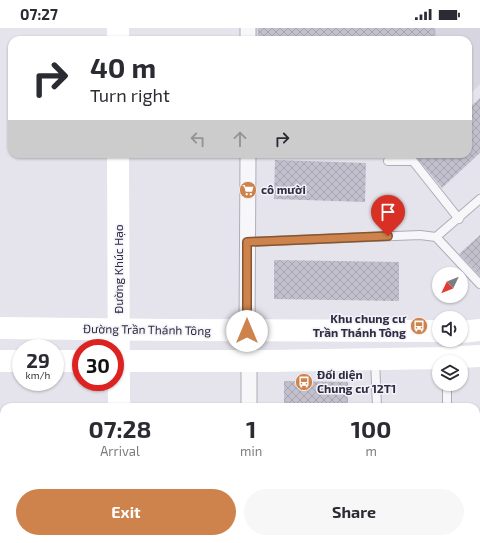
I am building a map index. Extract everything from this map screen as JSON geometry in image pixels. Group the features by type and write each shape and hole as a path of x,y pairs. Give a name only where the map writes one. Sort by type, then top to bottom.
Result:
{"street":[{"name":"Đường Khúc Hạo","path":"118,158 118,339"},
{"path":"247,331 248,158"},
{"name":"Đường Trần Thánh Tông","path":"0,328 247,331 432,331"},
{"path":"468,331 480,330"},
{"path":"468,357 480,356"},
{"path":"124,361 432,360"},
{"path":"0,361 12,361"},
{"path":"249,361 249,403"},
{"name":"Đường Khúc Hạo","path":"118,391 119,403"}],"lane":[{"path":"388,161 412,161 459,219"},
{"path":"436,237 459,219 480,199"},
{"path":"247,242 420,235 436,237 480,284"},
{"path":"375,359 376,403"},
{"path":"447,391 447,403"}],"shaded area":[{"path":"255,28 480,28 480,84 472,92 472,36 255,36"}],"building":[{"path":"258,28 435,28 436,36 258,36"},
{"path":"480,98 480,153 442,188 417,158 472,158 472,105"},
{"path":"275,160 366,163 365,202 274,199"},
{"path":"480,235 480,276 459,254"},
{"path":"274,260 399,262 399,301 274,299"},
{"path":"284,381 348,382 348,403 284,403"}],"place":[{"name":"cô mười","path":"248,190"},
{"name":"Khu chung cư Trần Thánh Tông","path":"419,326"},
{"name":"Đối diện Chung cư 12T1","path":"304,382"}],"route":[{"path":"247,331 247,242 388,236"}]}
